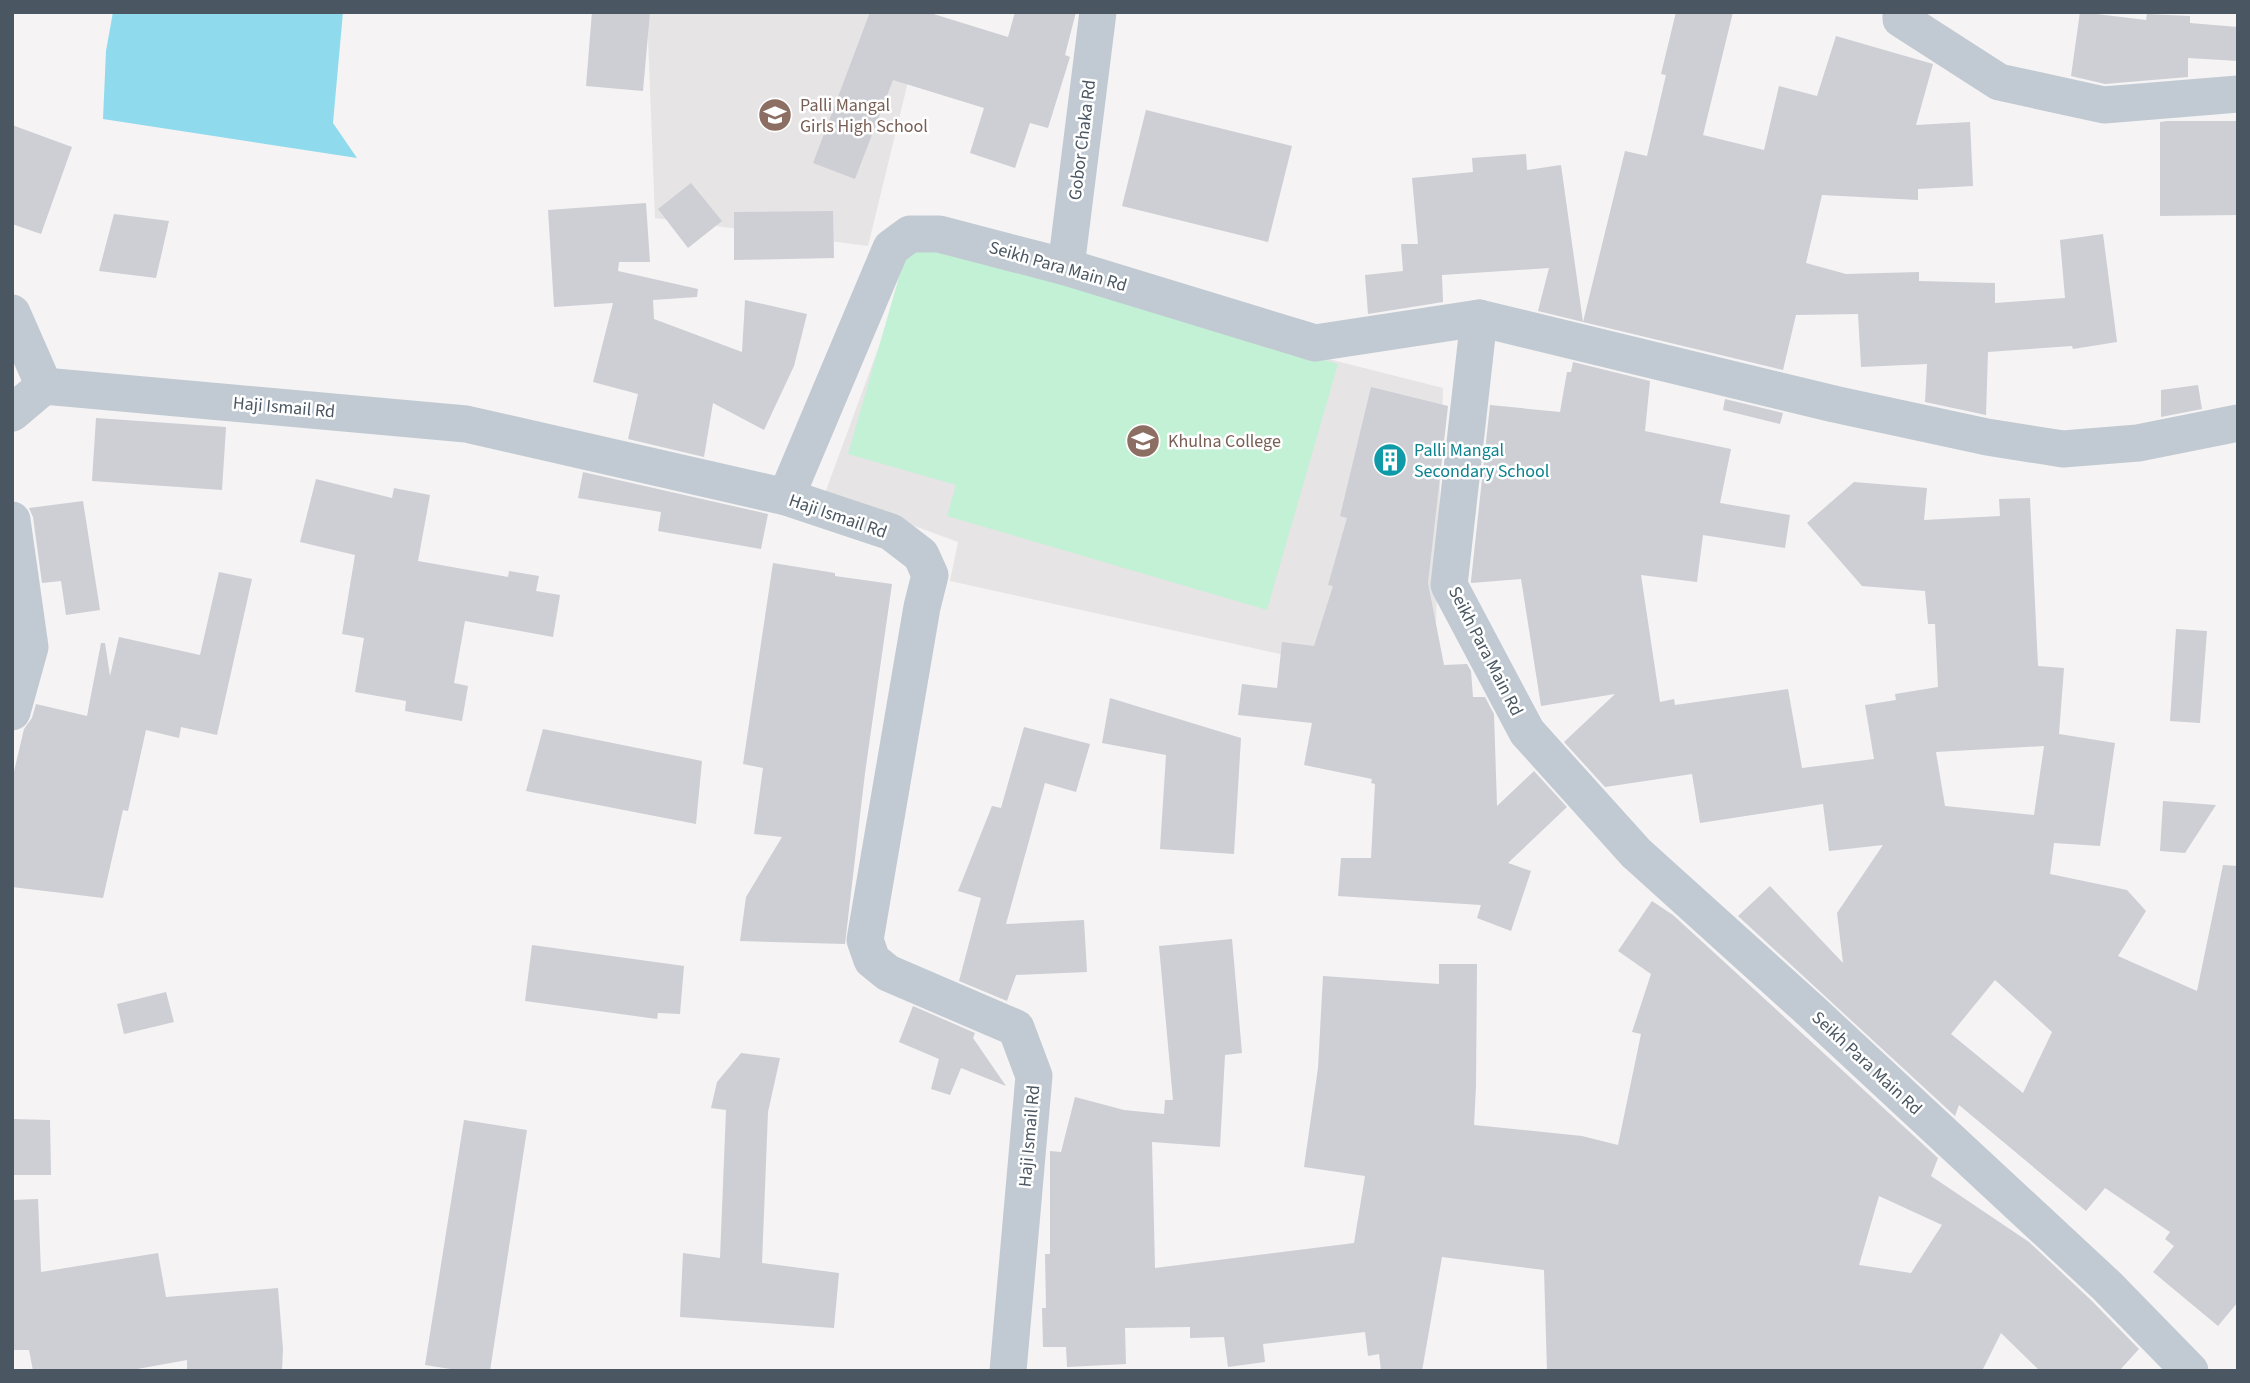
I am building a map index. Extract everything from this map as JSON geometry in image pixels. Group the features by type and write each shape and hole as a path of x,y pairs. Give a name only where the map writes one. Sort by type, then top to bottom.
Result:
{"street":[{"name":"Gobor Chaka Rd","path":"1066,267 1098,12"},
{"path":"1900,12 1901,19 1999,82 2104,105 2238,94"},
{"name":"Seikh Para Main Rd","path":"786,497 891,248 910,234 939,234 1066,267 1315,343 1479,318 1449,584 1527,732 1636,853 1811,1011 2107,1286 2190,1371"},
{"path":"12,313 44,386 12,413"},
{"path":"1479,318 1834,404 1987,437 2063,449 2138,443 2238,423"},
{"name":"Haji Ismail Rd","path":"44,386 466,424 786,497 891,532 921,555 930,575 922,607 865,940 872,960 887,973 1016,1028 1034,1076 1008,1371"},
{"path":"12,520 30,647 12,712"}],"shaded area":[{"name":"Palli Mangal Girls High School","path":"647,12 925,12 868,246 655,218"},
{"name":"Khulna College","path":"913,254 1443,388 1434,688 950,581 958,542 825,493"}],"green space":[{"name":"Khulna College","path":"910,239 1338,364 1267,610 947,516 956,485 848,454"}],"water":[{"path":"113,12 343,12 333,123 357,158 103,119 106,51"}],"building":[{"path":"592,12 650,12 643,91 586,86"},
{"path":"870,12 927,12 1008,37 1015,12 1076,12 1065,55 1070,57 1048,128 1030,123 1015,168 970,153 984,108 893,80 855,179 813,163"},
{"path":"1676,12 1733,12 1703,135 1764,150 1779,86 1817,96 1836,36 1933,64 1916,125 1970,122 1973,186 1918,189 1918,200 1822,195 1806,263 1846,274 1919,272 1919,281 1995,283 1995,303 2065,298 2060,240 2103,234 2117,342 2073,349 2072,346 1988,352 1986,415 1925,402 1927,364 1861,367 1858,314 1796,315 1783,370 1583,322 1625,151 1647,156 1666,75 1661,74"},
{"path":"2080,12 2146,20 2147,14 2190,16 2190,23 2238,27 2238,61 2188,58 2188,77 2105,84 2071,76"},
{"path":"1146,110 1292,146 1268,242 1122,206"},
{"path":"2238,121 2238,215 2160,216 2160,122"},
{"path":"12,125 72,147 41,234 12,224"},
{"path":"1526,154 1527,170 1561,165 1583,322 1538,311 1549,268 1442,275 1443,302 1368,314 1365,275 1403,271 1401,244 1418,244 1412,178 1473,172 1472,158"},
{"path":"691,183 722,221 688,248 658,209"},
{"path":"646,203 650,262 619,262 618,271 698,289 697,297 653,300 654,319 742,352 745,300 807,314 794,366 764,430 713,403 704,457 628,439 638,394 593,382 613,303 554,307 548,210"},
{"path":"833,211 834,258 734,260 734,212"},
{"path":"114,214 169,221 156,278 99,271"},
{"path":"1573,362 1650,381 1645,431 1731,449 1720,503 1790,515 1785,548 1703,535 1697,582 1641,575 1660,702 1674,699 1675,705 1788,689 1802,768 1874,759 1865,705 1896,700 1895,694 1938,687 1935,624 1928,624 1925,591 1862,586 1807,523 1854,482 1927,488 1924,520 2000,516 1999,499 2030,498 2038,666 2064,668 2059,734 2115,743 2100,846 2054,843 2050,874 2127,890 2146,911 2118,956 2197,991 2223,865 2238,866 2238,1302 2218,1326 2153,1272 2174,1246 2165,1239 2170,1232 2105,1188 2086,1211 1959,1105 1955,1116 1738,916 1770,886 1843,963 1837,913 1883,845 1829,851 1823,804 1700,823 1692,774 1605,787 1564,742 1615,694 1541,706 1521,579 1471,581 1490,405 1560,412 1567,372 1571,372","holes":["2044,746 2034,815 1945,806 1936,752","1995,980 2052,1032 2023,1093 1951,1034"]},
{"path":"2198,385 2202,409 2161,417 2161,390"},
{"path":"1371,387 1448,406 1428,583 1444,665 1467,664 1471,671 1473,697 1485,697 1494,714 1497,806 1534,771 1567,807 1508,863 1531,871 1511,931 1477,918 1481,905 1338,896 1341,858 1371,858 1375,784 1371,783 1372,779 1304,765 1312,723 1238,715 1242,684 1277,688 1282,642 1314,646 1333,586 1328,585 1347,518 1340,516"},
{"path":"1725,399 1783,413 1780,424 1723,410"},
{"path":"96,418 226,427 222,490 92,481"},
{"path":"583,472 768,514 761,549 658,531 661,512 578,498"},
{"path":"316,479 392,498 394,488 430,495 418,561 508,577 509,571 539,576 536,591 560,595 553,637 465,621 454,683 468,686 462,721 405,711 406,701 355,692 364,638 342,634 355,555 300,542"},
{"path":"83,501 100,610 66,615 61,581 42,583 33,517 29,508"},
{"path":"773,563 892,584 865,773 845,944 740,941 746,897 782,837 754,834 763,768 743,764"},
{"path":"219,572 252,579 217,735 181,727 179,738 146,730 128,811 123,810 103,898 12,887 12,780 24,729 32,718 36,704 87,716 101,643 105,643 110,676 119,637 200,655"},
{"path":"2176,629 2207,631 2200,723 2170,721"},
{"path":"1110,698 1241,738 1234,854 1160,849 1166,755 1102,743"},
{"path":"1024,727 1090,744 1076,792 1045,783 1006,924 1084,920 1087,972 1016,975 1007,1001 959,981 981,898 958,891 992,806 1001,808"},
{"path":"543,729 702,761 696,824 526,791"},
{"path":"2163,801 2216,805 2185,853 2160,851"},
{"path":"1652,901 1673,915 1938,1158 1931,1176 2029,1242 2139,1349 2119,1371 2040,1371 2001,1333 1982,1371 1547,1371 1544,1270 1442,1257 1422,1371 1381,1371 1379,1354 1368,1356 1365,1332 1263,1344 1265,1362 1228,1367 1224,1337 1190,1338 1190,1327 1125,1328 1126,1364 1067,1367 1066,1347 1043,1347 1042,1308 1046,1308 1045,1254 1050,1254 1050,1151 1061,1152 1075,1097 1124,1110 1164,1114 1165,1100 1173,1100 1159,946 1232,939 1242,1053 1225,1055 1220,1147 1152,1142 1155,1268 1354,1243 1365,1176 1304,1167 1318,1068 1323,976 1439,984 1439,964 1477,964 1474,1125 1582,1136 1618,1145 1641,1034 1632,1032 1651,974 1618,951","holes":["1879,1196 1942,1225 1911,1273 1859,1265"]},
{"path":"532,945 684,966 680,1014 658,1013 657,1019 525,1001"},
{"path":"166,992 174,1022 124,1034 117,1004"},
{"path":"913,1006 975,1033 973,1038 1006,1086 961,1068 950,1095 931,1089 939,1059 899,1042"},
{"path":"741,1053 780,1058 768,1112 762,1263 839,1273 834,1328 680,1317 683,1253 720,1258 726,1110 711,1108 717,1082"},
{"path":"12,1119 50,1120 51,1175 12,1175"},
{"path":"464,1120 527,1130 490,1371 463,1371 425,1365"},
{"path":"38,1199 41,1272 158,1253 166,1297 278,1288 282,1371 187,1371 187,1360 126,1371 33,1371 29,1350 12,1350 12,1200"}],"place":[{"name":"Palli Mangal Girls High School","path":"775,115"},
{"name":"Khulna College","path":"1143,441"},
{"name":"Palli Mangal Secondary School","path":"1390,460"}]}
